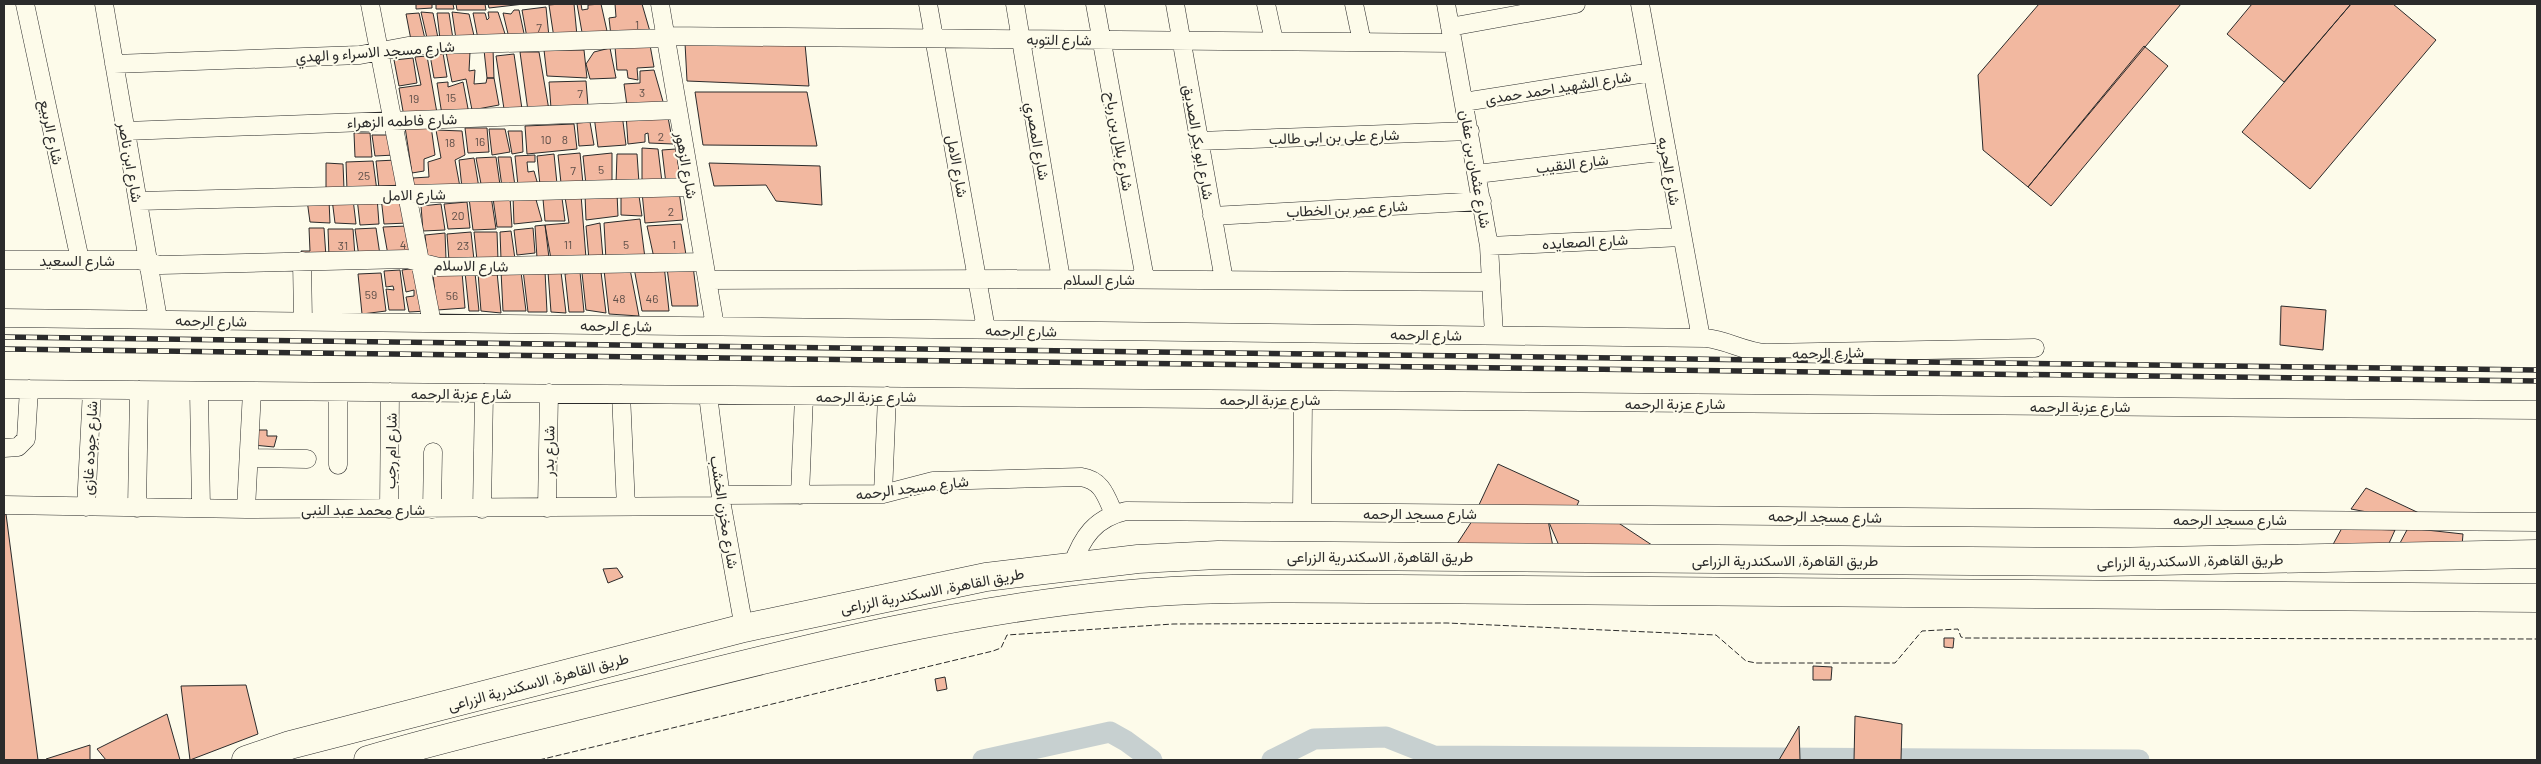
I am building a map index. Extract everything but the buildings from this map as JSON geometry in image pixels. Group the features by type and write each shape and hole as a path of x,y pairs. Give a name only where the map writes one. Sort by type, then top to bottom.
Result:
{"highway":[{"name":"طريق القاهرة, الاسكندرية الزراعى","path":"246,760 309,740 744,628 986,577 1138,559 1218,555 2105,562 2537,554"},
{"name":"طريق القاهرة, الاسكندرية الزراعى","path":"368,760 741,665 914,624 1017,607 1121,595 1210,589 1409,589 2537,598"}],"street":[{"name":"شارع الربيع","path":"25,4 80,260"},
{"name":"شارع ابن ناصر","path":"104,4 158,319"},
{"path":"370,4 432,323"},
{"name":"شارع الزهور","path":"660,4 715,326"},
{"name":"شارع الامل","path":"928,4 986,329"},
{"name":"شارع المصري","path":"1014,4 1061,279"},
{"name":"شارع بلال بن رباح","path":"1095,4 1145,279"},
{"name":"شارع ابو بكر الصديق","path":"1175,4 1224,280"},
{"path":"1266,4 1274,41"},
{"path":"1354,4 1362,42"},
{"name":"شارع عثمان بن عفان","path":"1446,4 1489,246 1494,335"},
{"name":"شارع التوبه","path":"665,37 933,37 1362,42 1452,35 1576,4"},
{"name":"شارع الحريه","path":"1640,4 1701,338"},
{"name":"شارع مسجد الاسراء و الهدي","path":"114,64 360,55 408,46 665,37"},
{"name":"شارع الشهيد احمد حمدى","path":"1464,102 1652,72"},
{"name":"شارع فاطمه الزهراء","path":"126,131 678,110"},
{"name":"شارع على بن ابى طالب","path":"1199,141 1470,131"},
{"name":"شارع النقيب","path":"1477,174 1667,151"},
{"name":"شارع الامل","path":"138,201 691,187"},
{"name":"شارع عمر بن الخطاب","path":"1212,216 1482,201"},
{"name":"شارع الصعايده","path":"1489,246 1682,237"},
{"name":"شارع السعيد","path":"4,258 137,260 150,265"},
{"name":"شارع الاسلام","path":"150,265 407,259 439,267 704,262"},
{"path":"302,261 303,321"},
{"name":"شارع السلام","path":"707,280 1145,279 1491,282"},
{"name":"شارع الرحمه","path":"4,318 1701,338 1716,339 1757,353 2035,348"},
{"name":"شارع عزبة الرحمه","path":"4,389 2537,410"},
{"path":"4,448 18,447 26,439 29,389"},
{"name":"شارع جوده غازى","path":"86,506 92,390"},
{"path":"137,508 139,390"},
{"path":"199,391 201,508"},
{"path":"246,509 252,391"},
{"path":"338,392 338,465"},
{"name":"شارع ام رجب","path":"389,509 390,392"},
{"path":"482,509 484,393"},
{"name":"شارع بدر","path":"547,508 549,393"},
{"path":"621,394 626,508"},
{"name":"شارع مخزن الخشب","path":"708,395 721,501 744,628"},
{"path":"800,495 804,396"},
{"path":"883,494 888,396"},
{"path":"1302,512 1303,400"},
{"path":"432,509 433,452"},
{"path":"249,458 307,459"},
{"name":"شارع مسجد الرحمه","path":"721,501 800,495 883,494 933,481 1081,477 1088,478 1099,485 1114,514"},
{"name":"شارع محمد عبد النبى","path":"4,505 246,509 482,509 626,508 721,501"},
{"name":"شارع مسجد الرحمه","path":"1072,566 1084,537 1102,519 1126,511 2537,522"}],"waterway":[{"path":"983,760 1110,732 1152,760"},
{"path":"1272,760 1314,739 1386,737 1434,756 2139,760"}],"railway":[{"path":"4,337 2537,370"},
{"path":"4,349 2537,381"}],"fence":[{"path":"539,760 993,651 1001,648 1007,635 1173,624 1447,623 1716,635 1746,661 1756,663 1895,663 1922,631 1958,629 1961,637 1965,638 2537,639"}]}
